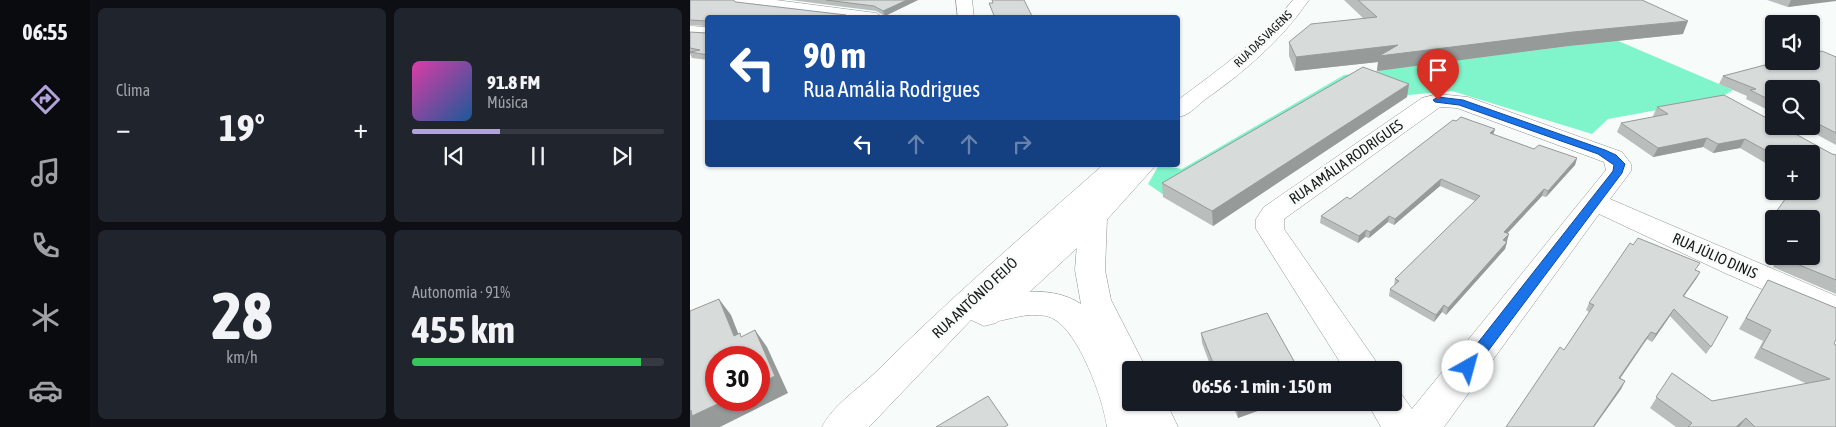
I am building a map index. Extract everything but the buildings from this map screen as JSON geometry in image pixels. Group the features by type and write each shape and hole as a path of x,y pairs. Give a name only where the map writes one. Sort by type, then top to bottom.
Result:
{"street":[{"path":"739,0 853,15"},
{"path":"964,0 966,15"},
{"name":"RUA DAS VAGENS","path":"1180,109 1194,96 1224,77 1289,18 1301,0"},
{"path":"690,31 705,32"},
{"name":"RUA DAS VAGENS","path":"1180,129 1206,102 1224,77"},
{"name":"RUA AMÁLIA RODRIGUES","path":"1358,361 1270,229 1270,219 1277,211 1430,103 1438,100 1460,102 1613,158 1619,164 1618,171 1595,202 1421,427"},
{"path":"1117,167 1088,208 1090,270 1095,300 1124,361"},
{"path":"1088,208 1141,167"},
{"name":"RUA JÚLIO DINIS","path":"1595,202 1836,309"},
{"name":"RUA ANTÓNIO FEIJÓ","path":"870,402 948,346 986,312 1088,208"},
{"name":"RUA ANTÓNIO FEIJÓ","path":"842,427 870,402 938,331 1088,208"},
{"path":"986,312 1006,306 1044,304 1060,308 1074,316 1084,327 1109,375 1127,427"},
{"path":"1150,411 1158,427"},
{"path":"1392,411 1402,427"}],"green space":[{"path":"1616,40 1733,90 1718,99 1608,119 1592,134 1452,91 1408,95 1361,79 1164,195 1148,184 1158,167 1182,169 1344,75"}],"route":[{"path":"1438,100 1460,102 1602,152 1619,164 1618,171 1595,202 1468,367"}]}
